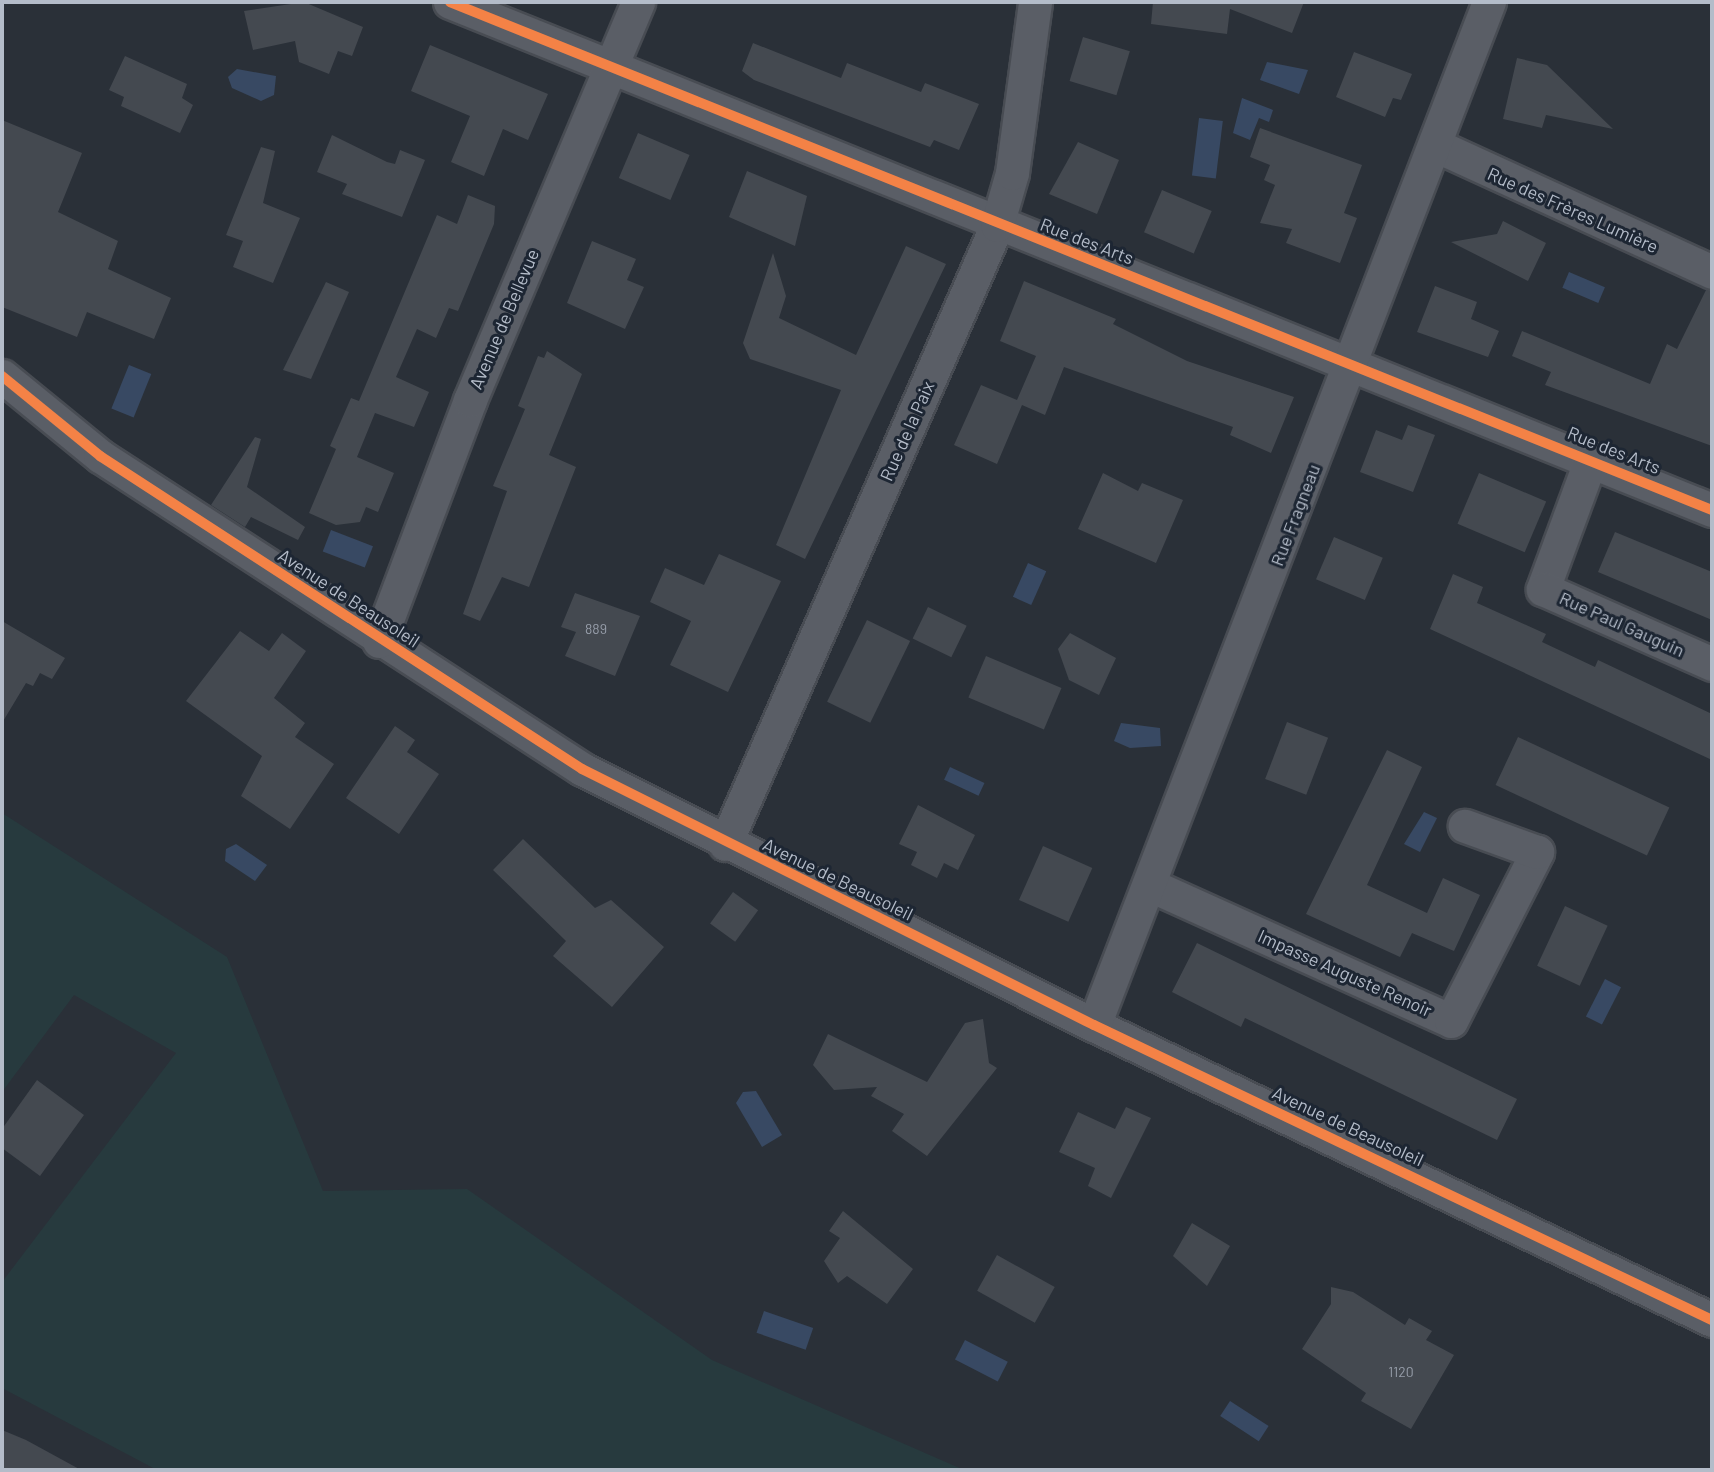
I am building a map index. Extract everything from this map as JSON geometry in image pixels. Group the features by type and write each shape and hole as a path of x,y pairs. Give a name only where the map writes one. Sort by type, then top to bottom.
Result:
{"street":[{"name":"Rue des Arts","path":"450,2 997,225 1354,362 1712,510"},
{"name":"Avenue de Bellevue","path":"379,640 470,400 638,2"},
{"name":"Rue de la Paix","path":"725,844 997,225 1012,173 1035,2"},
{"name":"Rue Fragneau","path":"1094,1025 1354,362 1489,2"},
{"name":"Rue des Frères Lumière","path":"1436,145 1712,272"},
{"name":"Avenue de Beausoleil","path":"2,376 100,456 379,640 582,769 725,844 1094,1025 1712,1320"},
{"name":"Rue Paul Gauguin","path":"1591,459 1543,589 1712,664"},
{"name":"Impasse Auguste Renoir","path":"1150,885 1451,1021 1536,852 1465,826"}],"green space":[{"path":"2,813 227,957 323,1191 467,1189 712,1360 964,1470 157,1470 2,1388 2,1282 176,1053 74,995 2,1092"}],"water":[{"path":"1267,62 1308,70 1299,94 1260,80"},
{"path":"237,69 276,76 274,95 261,101 232,88 228,77"},
{"path":"1242,98 1273,110 1269,122 1259,118 1250,140 1233,133"},
{"path":"1199,118 1223,121 1216,178 1192,176"},
{"path":"1569,272 1605,287 1598,303 1562,288"},
{"path":"129,365 151,374 134,418 111,409"},
{"path":"331,530 373,546 365,568 323,551"},
{"path":"1028,563 1046,571 1031,605 1013,597"},
{"path":"1121,723 1160,728 1161,746 1130,748 1114,741"},
{"path":"950,767 984,783 979,796 944,780"},
{"path":"1424,812 1437,818 1420,852 1404,844"},
{"path":"236,844 267,865 255,881 225,861 226,849"},
{"path":"1605,979 1621,987 1602,1025 1586,1016"},
{"path":"756,1091 782,1135 762,1147 736,1103 743,1092"},
{"path":"764,1311 813,1328 806,1350 757,1333"},
{"path":"965,1340 1008,1362 998,1381 955,1360"},
{"path":"1230,1401 1269,1426 1259,1441 1220,1416"}],"building":[{"path":"304,2 363,27 352,56 338,51 329,74 299,62 295,41 253,50 244,11"},
{"path":"1153,2 1304,2 1292,33 1230,9 1227,34 1151,24"},
{"path":"1083,37 1130,51 1116,95 1070,81"},
{"path":"753,43 841,78 847,63 921,92 925,83 979,104 959,150 934,140 930,147 754,80 742,71"},
{"path":"430,45 548,94 528,140 503,129 484,176 451,162 470,116 411,91"},
{"path":"1354,52 1412,74 1401,100 1393,98 1385,117 1336,97"},
{"path":"125,56 187,84 182,98 193,105 180,133 121,106 124,97 109,90"},
{"path":"1517,58 1547,65 1613,129 1546,115 1542,128 1503,119"},
{"path":"2,120 82,153 58,212 118,241 108,269 171,298 154,339 87,312 77,337 2,307"},
{"path":"1260,128 1362,165 1344,213 1357,218 1340,263 1286,243 1292,229 1260,223 1275,185 1264,180 1270,165 1250,157"},
{"path":"638,133 690,155 670,200 619,178"},
{"path":"332,135 387,162 395,164 400,150 425,160 402,217 342,194 347,184 317,172"},
{"path":"1078,142 1119,160 1097,214 1049,194"},
{"path":"261,147 275,151 263,203 300,218 273,283 233,267 243,241 226,235"},
{"path":"747,171 807,196 795,246 729,217"},
{"path":"1162,190 1212,211 1194,253 1144,232"},
{"path":"468,195 495,206 494,224 458,311 449,308 436,338 417,329 396,377 429,392 414,427 375,413 357,457 394,473 378,512 366,507 360,522 336,525 309,513 336,449 330,446 351,398 359,401 437,215 457,224"},
{"path":"1503,221 1546,243 1528,281 1451,242 1497,234"},
{"path":"592,241 636,259 627,280 644,287 625,329 567,303"},
{"path":"906,246 946,264 805,559 776,545 841,390 750,359 743,343 773,253 786,296 779,318 856,355"},
{"path":"1024,281 1116,319 1113,324 1187,361 1294,397 1271,453 1230,435 1233,427 1064,367 1045,415 1022,405 997,464 954,445 981,385 1017,400 1036,356 1000,341"},
{"path":"326,282 349,292 311,379 283,370"},
{"path":"1435,286 1477,302 1471,319 1499,331 1488,357 1417,332"},
{"path":"1706,290 1712,291 1712,446 1545,385 1551,372 1512,356 1522,331 1650,384 1667,344 1677,349"},
{"path":"547,351 582,374 549,455 576,467 529,587 502,577 480,621 463,614 507,491 493,486 525,409 518,406 538,356 544,358"},
{"path":"1408,425 1435,435 1413,492 1360,472 1376,430 1402,440"},
{"path":"255,437 261,439 247,487 305,527 298,540 251,517 245,527 211,505"},
{"path":"1103,473 1138,491 1142,483 1183,500 1156,563 1078,529"},
{"path":"1479,473 1546,502 1525,552 1458,524"},
{"path":"1615,532 1712,572 1712,620 1598,572"},
{"path":"1334,537 1383,558 1365,600 1316,579"},
{"path":"719,554 781,581 728,692 670,665 691,621 650,602 665,568 704,585"},
{"path":"1453,574 1483,587 1477,603 1546,634 1542,642 1595,667 1598,660 1712,714 1712,760 1430,629"},
{"path":"575,593 640,616 615,676 565,656 576,632 561,627"},
{"path":"928,607 967,626 951,657 913,638"},
{"path":"867,620 910,641 870,723 827,702"},
{"path":"2,621 65,658 52,679 40,673 33,686 26,683 2,723"},
{"path":"240,631 269,651 282,633 306,651 274,698 305,723 295,737 334,764 290,829 241,796 262,756 186,701"},
{"path":"1070,633 1116,658 1099,695 1069,680 1058,649"},
{"path":"986,656 1061,688 1044,729 968,697"},
{"path":"1287,722 1328,738 1306,795 1265,779"},
{"path":"395,726 415,740 407,752 439,774 399,834 346,798"},
{"path":"1518,737 1669,808 1647,856 1496,785"},
{"path":"1387,750 1422,767 1367,885 1427,913 1443,878 1480,895 1454,951 1412,933 1400,957 1306,914"},
{"path":"918,805 975,835 958,870 944,863 937,878 911,865 917,852 899,844"},
{"path":"523,839 595,908 611,900 664,947 612,1007 553,956 566,941 493,870"},
{"path":"1043,846 1092,868 1068,922 1019,900"},
{"path":"733,892 758,910 735,942 710,924"},
{"path":"1565,906 1608,926 1580,986 1537,966"},
{"path":"1197,943 1517,1099 1497,1140 1245,1018 1241,1027 1172,992"},
{"path":"983,1019 989,1063 997,1068 927,1156 892,1131 904,1114 871,1096 877,1087 834,1090 813,1065 828,1034 927,1082 965,1023"},
{"path":"37,1080 84,1115 40,1176 2,1148 2,1129"},
{"path":"1126,1107 1151,1118 1111,1198 1088,1186 1095,1168 1059,1152 1078,1112 1115,1129"},
{"path":"843,1211 913,1269 887,1304 847,1276 838,1283 824,1261 840,1238 829,1231"},
{"path":"1192,1223 1230,1246 1207,1286 1173,1256"},
{"path":"997,1255 1055,1287 1035,1323 977,1291"},
{"path":"1331,1287 1353,1292 1405,1325 1409,1318 1432,1331 1426,1340 1454,1355 1411,1429 1361,1401 1366,1393 1302,1349 1331,1304"},
{"path":"2,1430 26,1440 81,1470 2,1470"}],"cycle path":[{"path":"450,2 1712,510"},
{"path":"2,376 100,456 582,769 1094,1025 1712,1320"}]}
